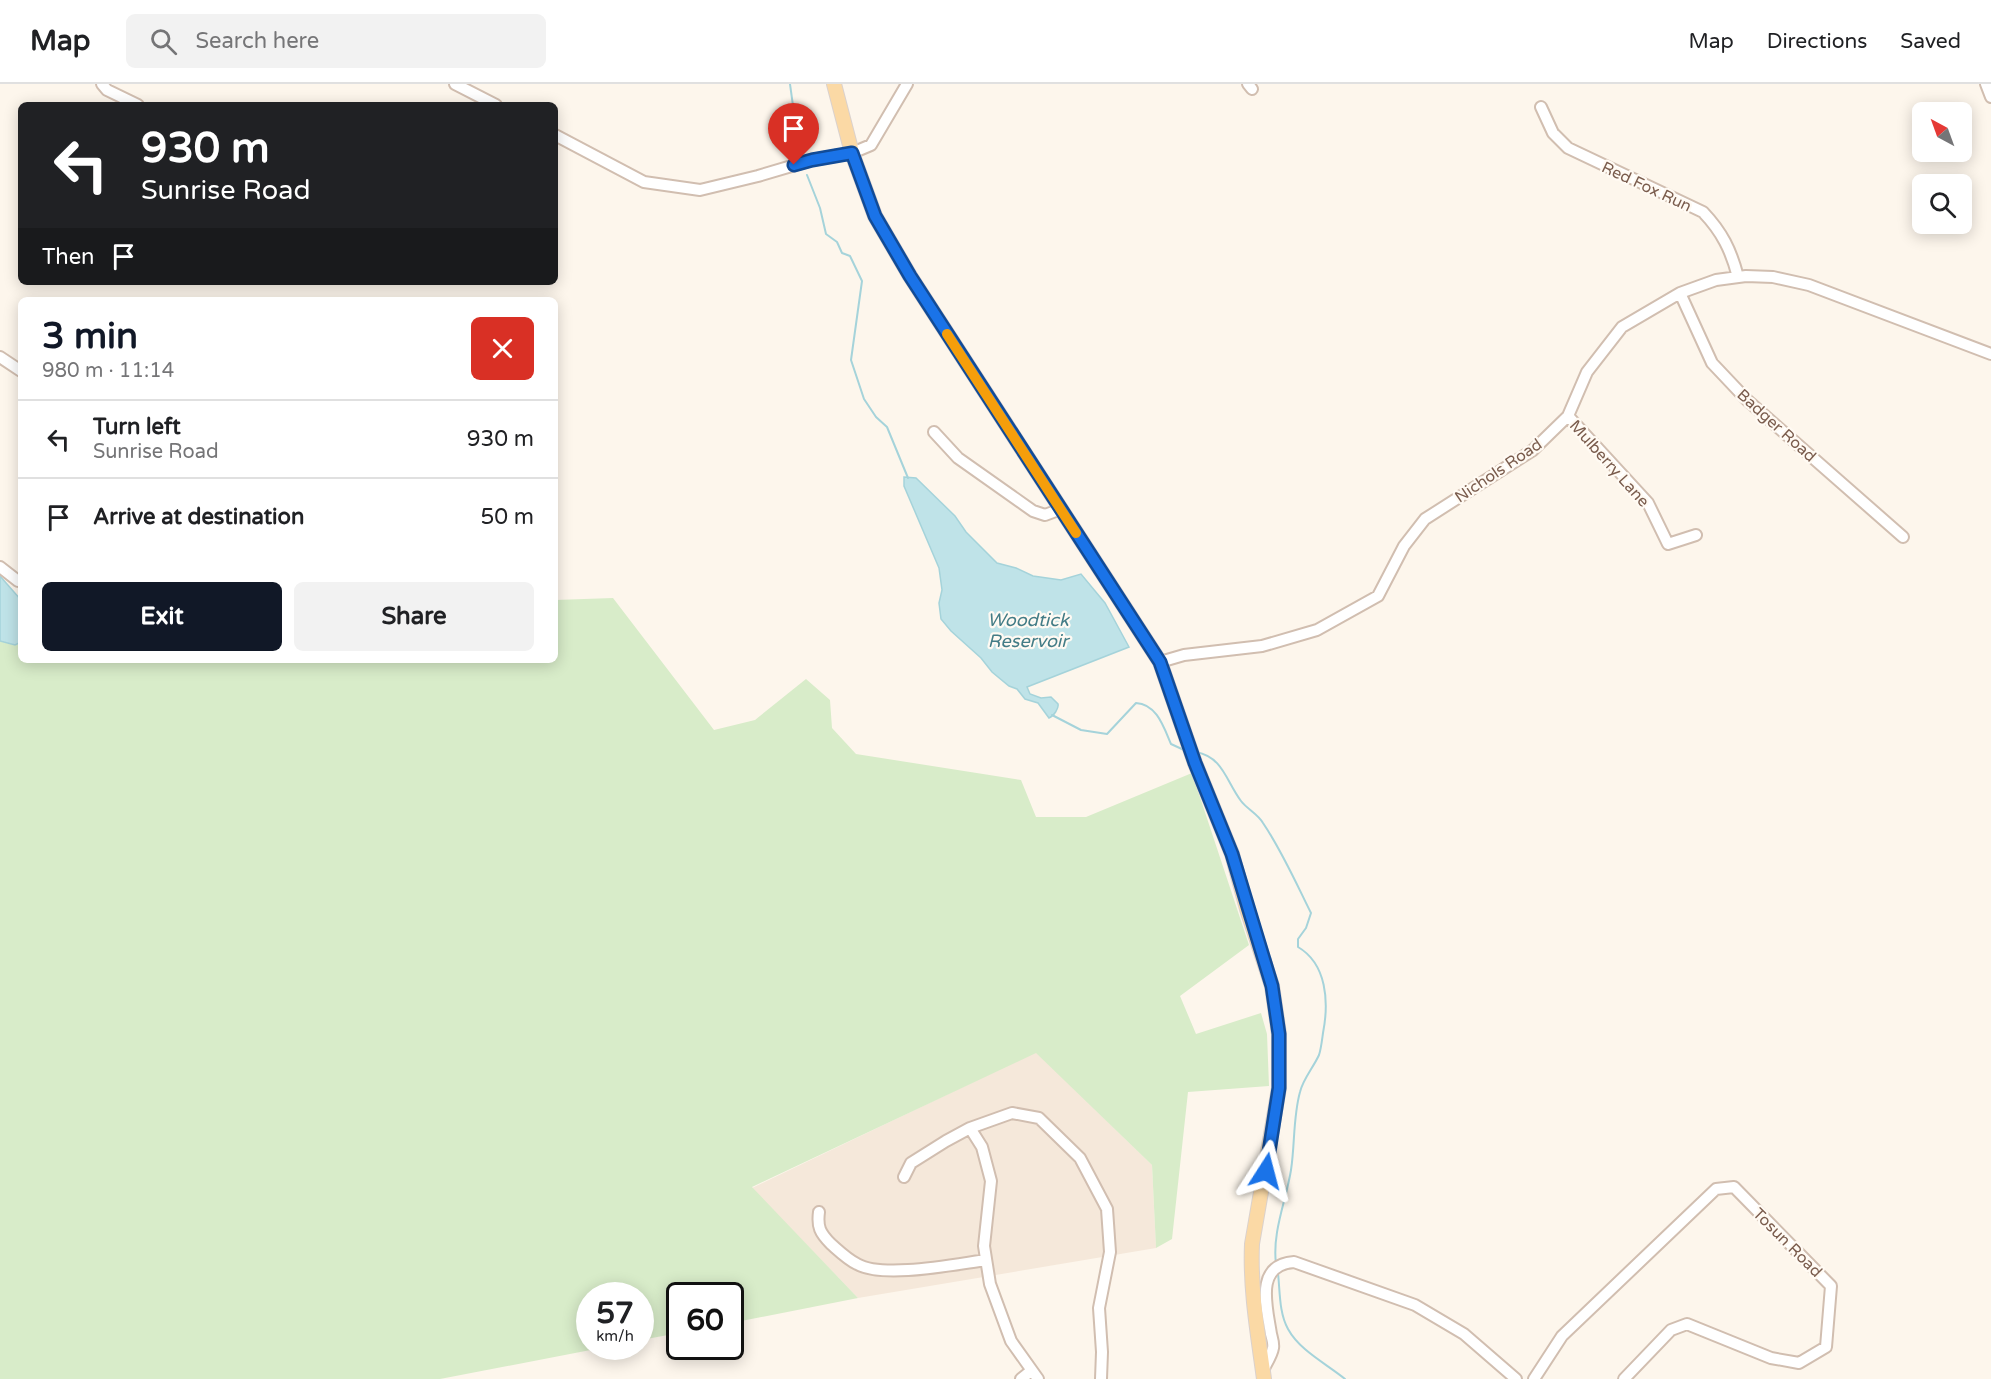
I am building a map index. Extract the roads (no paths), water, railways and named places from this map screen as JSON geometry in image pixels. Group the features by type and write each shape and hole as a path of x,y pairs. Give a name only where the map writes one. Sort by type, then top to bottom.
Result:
{"main road":[{"path":"834,84 852,153 875,216 904,266 1160,662 1193,757 1234,857 1247,909 1272,986 1279,1034 1279,1088 1252,1244 1252,1294 1264,1375"}],"street":[{"path":"102,84 107,90 132,102"},
{"path":"455,84 490,102"},
{"path":"558,137 644,182 700,190 812,160 852,153 871,145 907,84"},
{"path":"1986,84 1991,97"},
{"name":"Red Fox Run","path":"1541,107 1553,133 1568,148 1703,212 1718,228 1731,252 1738,277"},
{"name":"Nichols Road","path":"1160,662 1184,655 1262,646 1317,630 1377,596 1404,546 1425,519 1533,450 1568,416 1587,372 1622,327 1680,293 1716,280 1738,277 1773,277 1809,285 1991,354"},
{"name":"Badger Road","path":"1680,293 1712,363 1747,400 1903,537"},
{"path":"0,357 18,369"},
{"name":"Mulberry Lane","path":"1568,416 1648,503 1668,544 1696,535"},
{"path":"934,432 958,458 1033,511 1045,515 1061,509"},
{"path":"0,567 18,581"},
{"path":"904,1177 911,1163 970,1128 1012,1113 1039,1118 1080,1158 1107,1209 1110,1252 1099,1308 1101,1379"},
{"path":"970,1128 982,1147 991,1181 984,1246 990,1284 1011,1341 1034,1375 1021,1379"},
{"name":"Tosun Road","path":"1534,1379 1562,1336 1716,1189 1734,1187 1831,1286 1826,1347 1799,1363 1771,1358 1687,1324 1671,1330 1624,1379"},
{"path":"819,1212 820,1232 838,1251 858,1266 896,1272 986,1260"},
{"path":"1264,1375 1273,1348 1265,1293 1267,1281 1271,1272 1290,1262 1415,1305 1464,1334 1516,1379"}],"water":[{"name":"Woodtick Reservoir","path":"904,477 916,478 955,516 966,532 997,563 1033,576 1061,580 1081,574 1105,603 1129,647 1027,687 1030,694 1041,698 1051,697 1058,704 1056,712 1049,718 1038,703 1025,699 1017,689 1009,686 992,672 941,619 939,603 942,590 939,568 904,486"},
{"path":"0,576 18,597 18,644 15,645 0,641"}],"waterway":[{"path":"790,84 794,113 791,128 796,151"},
{"path":"807,175 820,208 826,234 837,242 842,253 850,256 862,281 851,360 864,399 876,417 887,427 908,478"},
{"path":"1052,715 1081,730 1107,734 1136,703 1143,704 1159,718 1171,744 1184,750"},
{"path":"1196,752 1218,764 1241,801 1261,820 1283,856 1311,913 1306,928 1298,939 1298,947 1315,963 1324,985 1325,1021 1319,1055 1301,1087 1298,1101 1291,1170 1276,1240 1276,1264"},
{"path":"1278,1273 1281,1309 1285,1323 1293,1337 1307,1351 1345,1379"}]}
